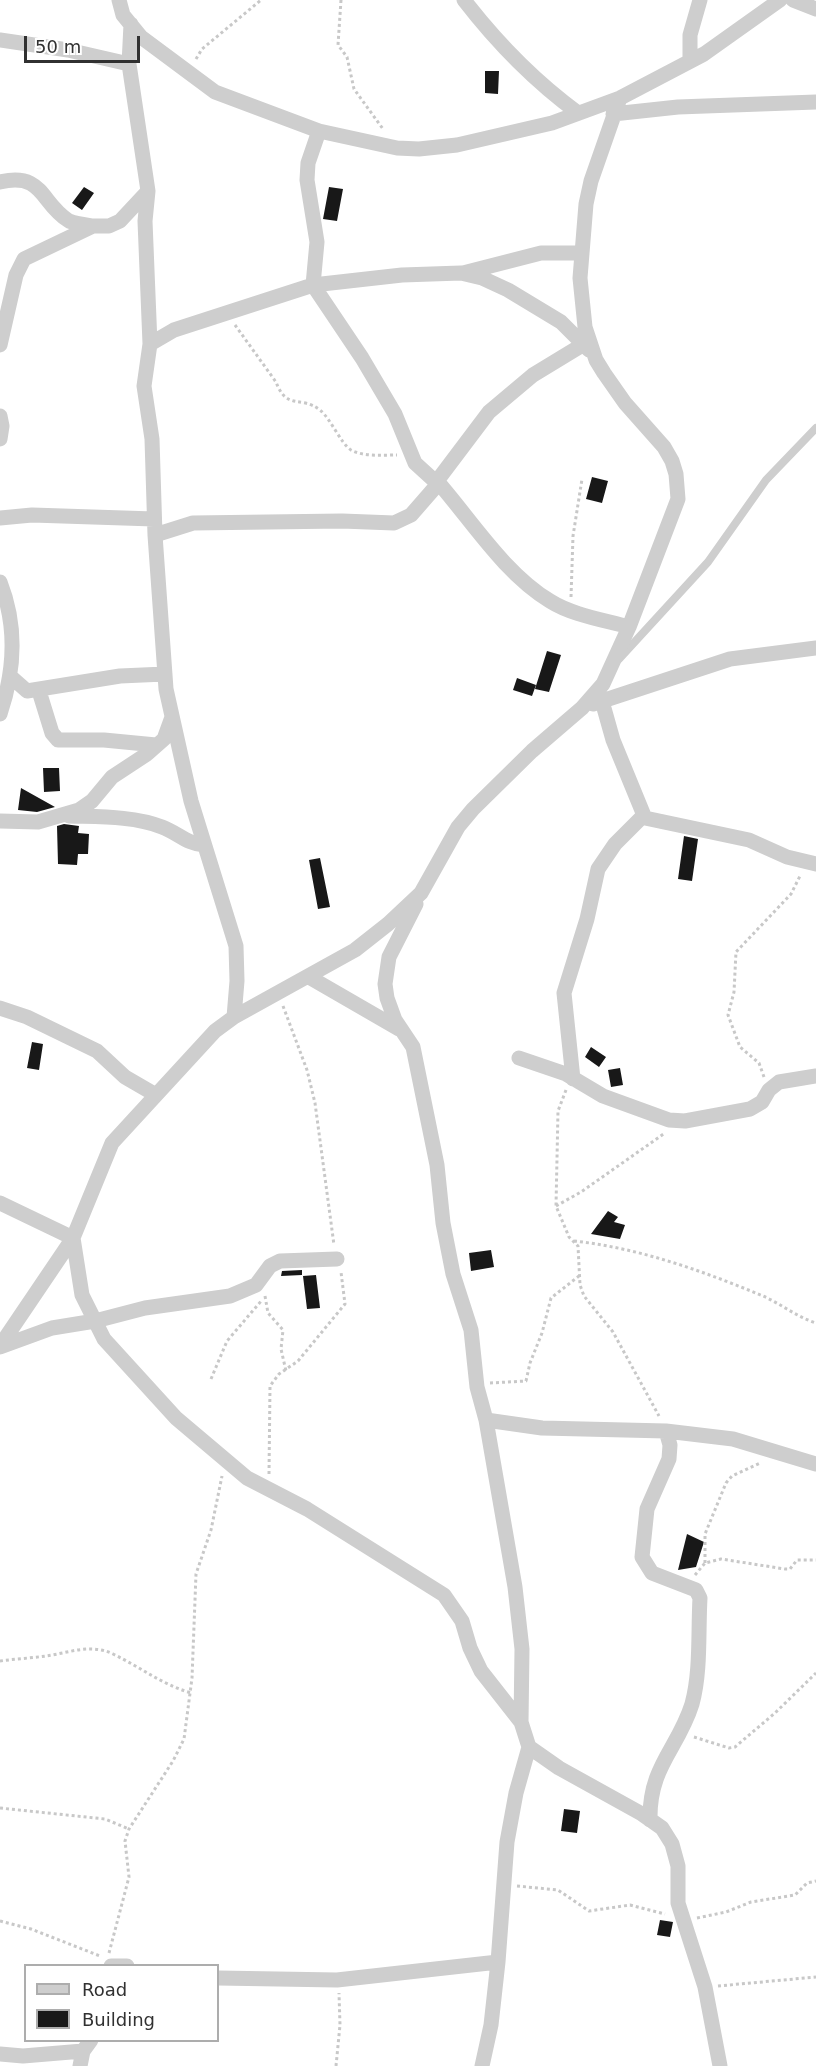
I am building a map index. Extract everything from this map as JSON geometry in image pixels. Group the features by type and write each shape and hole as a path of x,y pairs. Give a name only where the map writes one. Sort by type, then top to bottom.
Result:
{"street":[{"path":"120,0 123,15 141,38 215,92 319,131 397,148 457,145 552,123 620,98 704,54 774,2"},
{"path":"464,0 516,63 539,85 578,114"},
{"path":"690,61 690,35 700,0"},
{"path":"793,0 816,9"},
{"path":"131,24 129,64 148,191 146,221 150,344 144,386 152,439 154,519 165,674 191,801 236,946 238,964 234,1017"},
{"path":"0,40 68,50 129,64"},
{"path":"595,356 585,327 580,253 591,181 620,98"},
{"path":"613,114 712,105 816,102"},
{"path":"319,131 308,162 307,180 317,242 313,285 379,386 395,414 415,462 438,482 501,558 532,589 552,603 629,627"},
{"path":"0,182 18,179 33,183 70,222 93,226 109,226 120,221 148,191"},
{"path":"0,345 16,275 24,259 93,226"},
{"path":"150,344 174,330 313,285 402,275 461,273 541,253 580,253"},
{"path":"461,273 482,278 508,290 561,322 584,344 595,356 625,404 664,447 676,474 678,499 629,627 597,694 532,751 473,808 458,827 389,957 385,984 392,1014 412,1041 437,1165 443,1222 453,1274 471,1330 477,1387 486,1420 515,1587 522,1649 521,1722"},
{"path":"155,535 193,524 342,521 394,523 411,515 489,412 533,375 584,344"},
{"path":"0,416 2,426 0,439"},
{"path":"0,527 0,518 32,515 154,519"},
{"path":"0,582 11,614 10,676 0,714"},
{"path":"582,708 730,659 816,648"},
{"path":"10,676 27,691 39,691 120,676 165,674"},
{"path":"39,691 52,733 58,740 104,740 156,745"},
{"path":"602,701 613,740 644,816 651,820 749,840 787,857 812,863"},
{"path":"0,821 38,822 63,816 92,801 112,777 147,754 166,736 172,717"},
{"path":"63,816 146,823 163,827 194,845 204,845"},
{"path":"573,1079 564,993 587,919 598,869 615,844 644,816"},
{"path":"0,1347 73,1238 112,1143 215,1031 234,1017 355,950 388,924 421,893"},
{"path":"309,977 405,1032"},
{"path":"0,1008 27,1017 97,1051 125,1077 156,1095"},
{"path":"519,1058 573,1079 603,1096 669,1120 685,1121 750,1109 762,1102 769,1090 779,1082 816,1076"},
{"path":"0,1203 73,1238"},
{"path":"73,1238 82,1295 104,1339 176,1418 226,1463 247,1478 307,1509 444,1595 462,1621 481,1671 521,1722 530,1748 558,1768 662,1828 672,1844 678,1866 678,1903 705,1987 720,2066"},
{"path":"0,1347 31,1334 145,1308 230,1296 256,1285 280,1261 337,1258"},
{"path":"71,1325 104,1339"},
{"path":"486,1420 579,1431 666,1431 733,1439 816,1464"},
{"path":"650,1820 650,1796 660,1766 692,1704 698,1661 700,1599 696,1590 652,1573 642,1557 647,1509 669,1459 670,1446 666,1431"},
{"path":"482,2066 491,2025 507,1842 516,1793 530,1748"},
{"path":"219,1978 337,1980 498,1962"},
{"path":"0,2054 23,2056 85,2052"}],"lane":[{"path":"607,673 708,562 766,480 816,428"}],"path":[{"path":"188,71 202,49 261,0"},
{"path":"340,0 338,45 347,57 354,89 397,148"},
{"path":"226,312 276,382 280,393 290,401 305,403 319,409 349,449 360,453 397,455 415,462"},
{"path":"570,609 573,536 582,479"},
{"path":"769,1090 759,1063 740,1047 728,1015 734,992 736,951 791,894 812,863"},
{"path":"573,1079 558,1111 556,1206 580,1253 579,1276 584,1296 614,1332 650,1395 666,1431"},
{"path":"556,1206 581,1192 685,1121"},
{"path":"573,1241 615,1246 658,1258 746,1289 816,1323"},
{"path":"265,1274 268,1313 283,1330 281,1349 286,1371"},
{"path":"477,1387 526,1381 551,1298 579,1276"},
{"path":"211,1379 227,1341 265,1296"},
{"path":"705,1563 705,1534 726,1484 732,1476 762,1462 775,1452"},
{"path":"0,1921 68,1942 107,1959 129,1877 125,1841 129,1829 173,1761 184,1739 191,1693 196,1574 210,1530 226,1463"},
{"path":"686,1585 705,1563 721,1559 785,1569 790,1569 797,1560 816,1560"},
{"path":"0,1661 59,1654 78,1649 97,1649 112,1653 165,1685 191,1693"},
{"path":"678,1732 729,1748 735,1747 775,1713 816,1673"},
{"path":"0,1808 105,1819 129,1829"},
{"path":"504,1884 558,1890 589,1911 630,1905 644,1907 683,1921 726,1912 751,1902 795,1894 807,1883 816,1881"},
{"path":"705,1987 816,1977"},
{"path":"336,2066 341,2006 337,1980"}],"building":[{"path":"485,71 499,71 498,94 485,93"},
{"path":"84,187 94,193 82,210 72,203"},
{"path":"329,187 343,189 337,221 323,219"},
{"path":"592,477 608,481 602,503 586,499"},
{"path":"547,651 561,655 549,692 535,689"},
{"path":"517,678 536,685 532,696 513,690"},
{"path":"43,768 59,768 60,791 44,792"},
{"path":"21,788 55,807 37,812 18,810"},
{"path":"64,824 79,826 78,833 89,834 88,854 78,854 77,865 58,864 57,826"},
{"path":"684,836 698,839 692,881 678,879"},
{"path":"320,858 330,907 318,909 309,860"},
{"path":"32,1042 43,1044 39,1070 27,1068"},
{"path":"591,1047 606,1057 599,1067 585,1057"},
{"path":"620,1068 623,1085 611,1087 608,1070"},
{"path":"608,1211 618,1217 614,1222 625,1225 620,1239 591,1234"},
{"path":"491,1250 494,1267 471,1271 469,1253"},
{"path":"302,1270 302,1275 281,1276 282,1271"},
{"path":"316,1275 320,1308 307,1309 303,1276"},
{"path":"687,1534 704,1542 696,1567 678,1570"},
{"path":"564,1809 580,1811 577,1833 561,1831"},
{"path":"660,1920 673,1922 670,1937 657,1935"}]}
